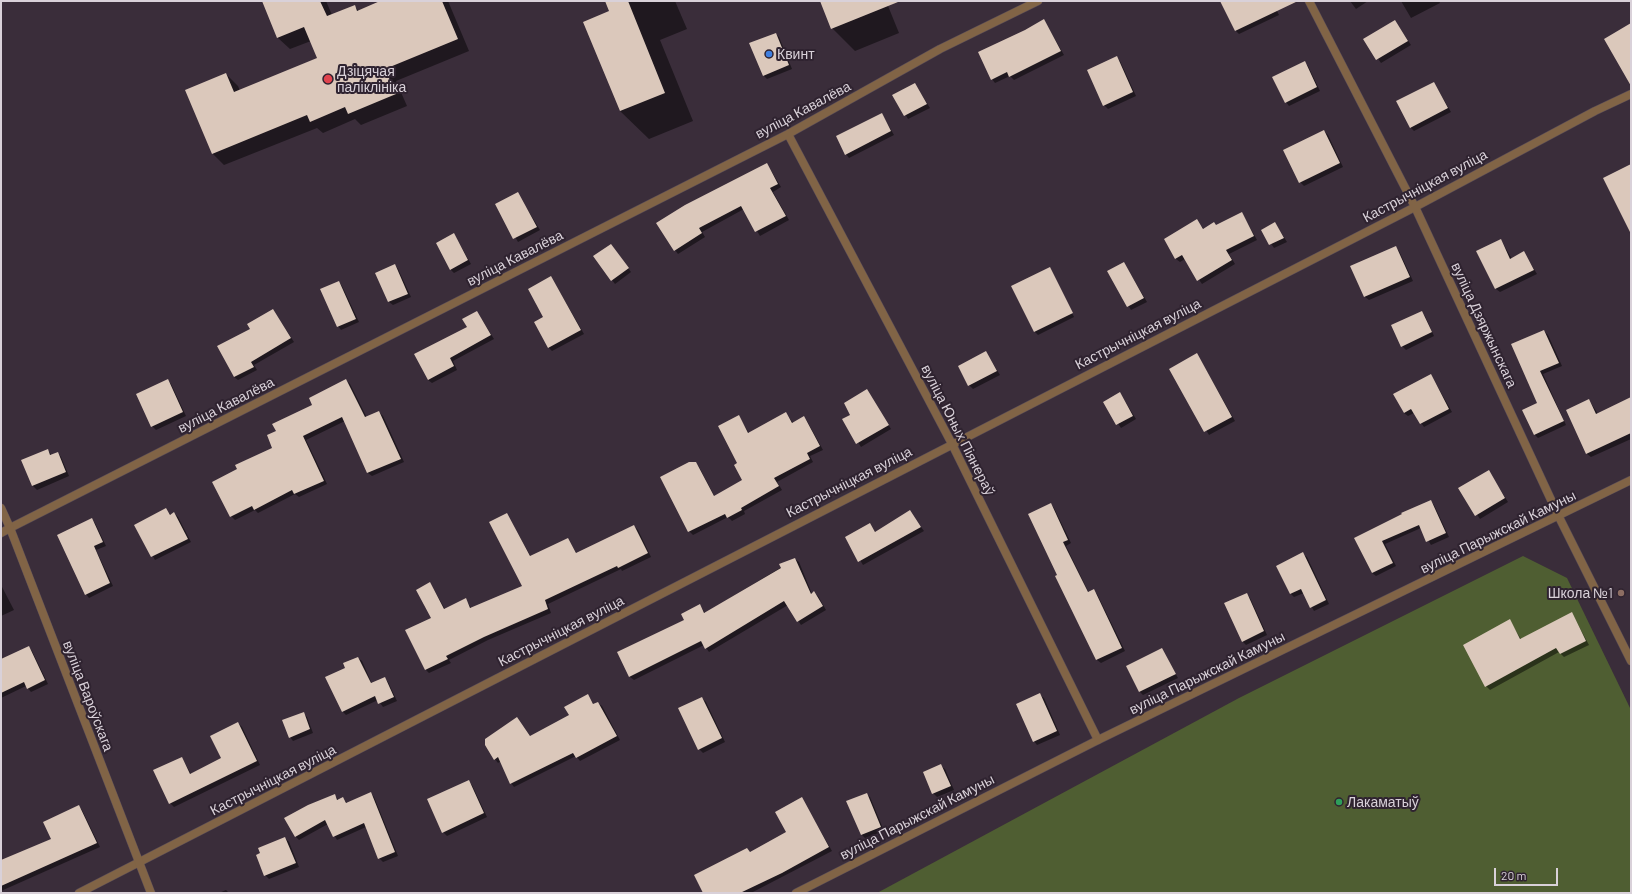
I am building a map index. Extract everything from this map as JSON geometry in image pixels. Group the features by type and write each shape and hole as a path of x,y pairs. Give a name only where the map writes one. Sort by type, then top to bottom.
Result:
{"street":[{"name":"вуліца Кавалёва","path":"1,533 788,134 940,49 1038,1"},
{"name":"вуліца Дзяржынскага","path":"1309,1 1415,207 1559,517 1631,662"},
{"name":"Кастрычніцкая вуліца","path":"79,893 1415,207 1595,111 1631,94"},
{"name":"вуліца Юных Піянераў","path":"788,134 952,444 1098,740"},
{"name":"вуліца Парыжскай Камуны","path":"796,893 1098,740 1559,517 1631,480"},
{"name":"вуліца Вароўскага","path":"1,508 152,893"}],"green space":[{"name":"Лакаматыў","path":"1523,556 1567,578 1631,710 1631,893 877,893 1239,698"}],"building":[{"name":"Дзіцячая паліклініка","path":"262,1 320,1 327,16 355,5 357,11 380,1 442,1 458,39 385,69 396,94 348,114 345,107 310,122 307,115 212,154 185,90 226,73 234,92 317,58 304,27 277,38"},
{"path":"605,1 628,1 665,93 620,111 583,22 609,11"},
{"path":"820,1 898,1 898,2 831,29"},
{"path":"1220,1 1298,1 1235,31"},
{"path":"1044,19 1061,51 1009,77 1007,72 991,80 978,52 1025,30"},
{"path":"1395,20 1408,41 1376,60 1363,39"},
{"path":"1631,23 1631,86 1604,39"},
{"name":"Квинт","path":"776,33 789,65 763,76 749,43"},
{"path":"1117,56 1133,92 1103,106 1087,70"},
{"path":"1305,61 1317,87 1285,103 1272,77"},
{"path":"1434,82 1448,108 1410,128 1396,101"},
{"path":"915,83 927,104 904,116 892,95"},
{"path":"882,113 891,131 845,155 836,136"},
{"path":"1324,130 1340,163 1299,183 1283,150"},
{"path":"767,163 778,184 770,188 786,216 755,232 741,206 699,228 702,233 674,251 656,223 685,205"},
{"path":"1631,164 1631,234 1603,178"},
{"path":"518,192 537,227 513,239 495,204"},
{"path":"1242,212 1254,236 1226,250 1232,260 1197,281 1182,255 1175,259 1164,239 1197,219 1203,229 1214,222 1216,225"},
{"path":"1275,222 1284,238 1269,245 1261,230"},
{"path":"454,233 468,260 450,270 436,243"},
{"path":"1501,239 1510,259 1524,251 1534,270 1495,289 1476,251"},
{"path":"611,244 629,268 611,281 593,256"},
{"path":"1396,246 1410,277 1364,297 1350,266"},
{"path":"1124,262 1144,298 1127,307 1107,271"},
{"path":"395,264 408,294 388,302 375,273"},
{"path":"1050,267 1073,313 1034,332 1011,286"},
{"path":"551,276 581,330 548,348 534,322 543,317 528,289"},
{"path":"339,281 356,319 337,327 320,289"},
{"path":"273,309 291,338 251,362 254,367 234,377 217,346 250,329 247,324"},
{"path":"477,311 491,335 450,358 454,366 428,380 414,354 467,327 462,319"},
{"path":"1422,311 1432,332 1401,347 1391,325"},
{"path":"1544,330 1559,363 1540,371 1564,421 1534,435 1522,410 1537,403 1511,344"},
{"path":"986,351 997,371 968,386 958,366"},
{"path":"1197,353 1232,417 1204,432 1169,369"},
{"path":"1431,374 1449,409 1420,424 1411,409 1404,413 1393,394"},
{"path":"168,379 183,412 151,427 136,394"},
{"path":"346,379 365,417 379,411 401,459 367,473 342,417 303,436 324,481 294,494 292,490 254,510 252,506 230,517 212,482 237,469 235,465 272,448 267,435 276,431 272,424 312,405 309,398"},
{"path":"867,389 889,425 856,444 842,419 850,415 844,403"},
{"path":"1120,392 1133,416 1116,425 1103,402"},
{"path":"1631,397 1631,433 1586,454 1566,410 1589,399 1596,414"},
{"path":"786,412 792,423 804,416 820,446 807,453 810,459 774,478 779,486 741,508 742,510 727,518 725,514 688,532 660,477 689,462 696,462 714,496 742,480 734,465 737,463 718,426 739,415 748,433"},
{"path":"48,449 50,455 58,452 66,472 32,486 21,460"},
{"path":"1489,470 1505,498 1475,516 1458,488"},
{"path":"1431,500 1446,533 1426,542 1419,525 1382,541 1393,563 1372,573 1354,538 1402,514 1401,513"},
{"path":"1051,503 1068,540 1063,542 1088,592 1094,589 1122,648 1096,660 1055,576 1057,575 1028,514"},
{"path":"166,508 170,515 174,512 188,539 151,557 134,525"},
{"path":"910,510 921,527 858,562 845,537 870,523 875,532"},
{"path":"507,513 530,556 568,538 576,553 634,525 648,553 545,600 548,609 484,637 446,656 448,659 425,670 405,630 431,618 416,590 430,582 444,609 466,598 470,608 522,586 489,522"},
{"path":"92,518 103,542 94,546 110,583 85,595 57,535"},
{"path":"1303,552 1326,600 1310,608 1301,589 1290,594 1276,566"},
{"path":"795,558 811,594 814,591 823,606 797,622 784,601 705,649 701,641 629,677 617,652 684,620 681,614 700,604 704,613 781,568 779,564"},
{"path":"1247,593 1264,631 1242,642 1224,603"},
{"path":"1572,612 1586,641 1560,654 1556,648 1485,687 1463,645 1510,619 1520,639"},
{"path":"29,646 45,680 27,689 24,682 1,693 1,659"},
{"path":"1162,648 1176,674 1139,692 1126,666"},
{"path":"358,657 371,683 385,677 394,697 378,704 375,696 342,712 325,677 345,668 343,663"},
{"path":"1040,693 1057,731 1033,742 1016,704"},
{"path":"588,694 593,704 598,702 617,736 576,758 573,753 510,784 498,757 494,760 485,745 485,739 517,717 530,736 569,715 564,707"},
{"path":"702,697 722,738 698,750 678,708"},
{"path":"304,712 310,729 289,738 282,720"},
{"path":"238,722 257,761 169,804 153,770 182,757 190,774 221,758 210,736"},
{"path":"941,764 951,786 932,794 923,772"},
{"path":"469,780 484,813 442,833 427,799"},
{"path":"371,792 395,852 378,859 364,823 333,837 325,820 295,837 284,818 308,805 335,794 337,800 343,797 346,803"},
{"path":"867,793 881,827 861,835 846,801"},
{"path":"802,797 829,847 782,873 740,893 703,893 694,875 747,848 750,852 786,832 775,812"},
{"path":"79,805 97,843 1,886 1,860 51,839 43,822"},
{"path":"285,837 296,863 264,876 256,855 260,853 258,848"}],"place":[{"name":"Квинт","path":"769,54"},
{"name":"Дзіцячая паліклініка","path":"328,79"},
{"name":"Школа №1","path":"1621,593"},
{"name":"Лакаматыў","path":"1339,802"}]}
